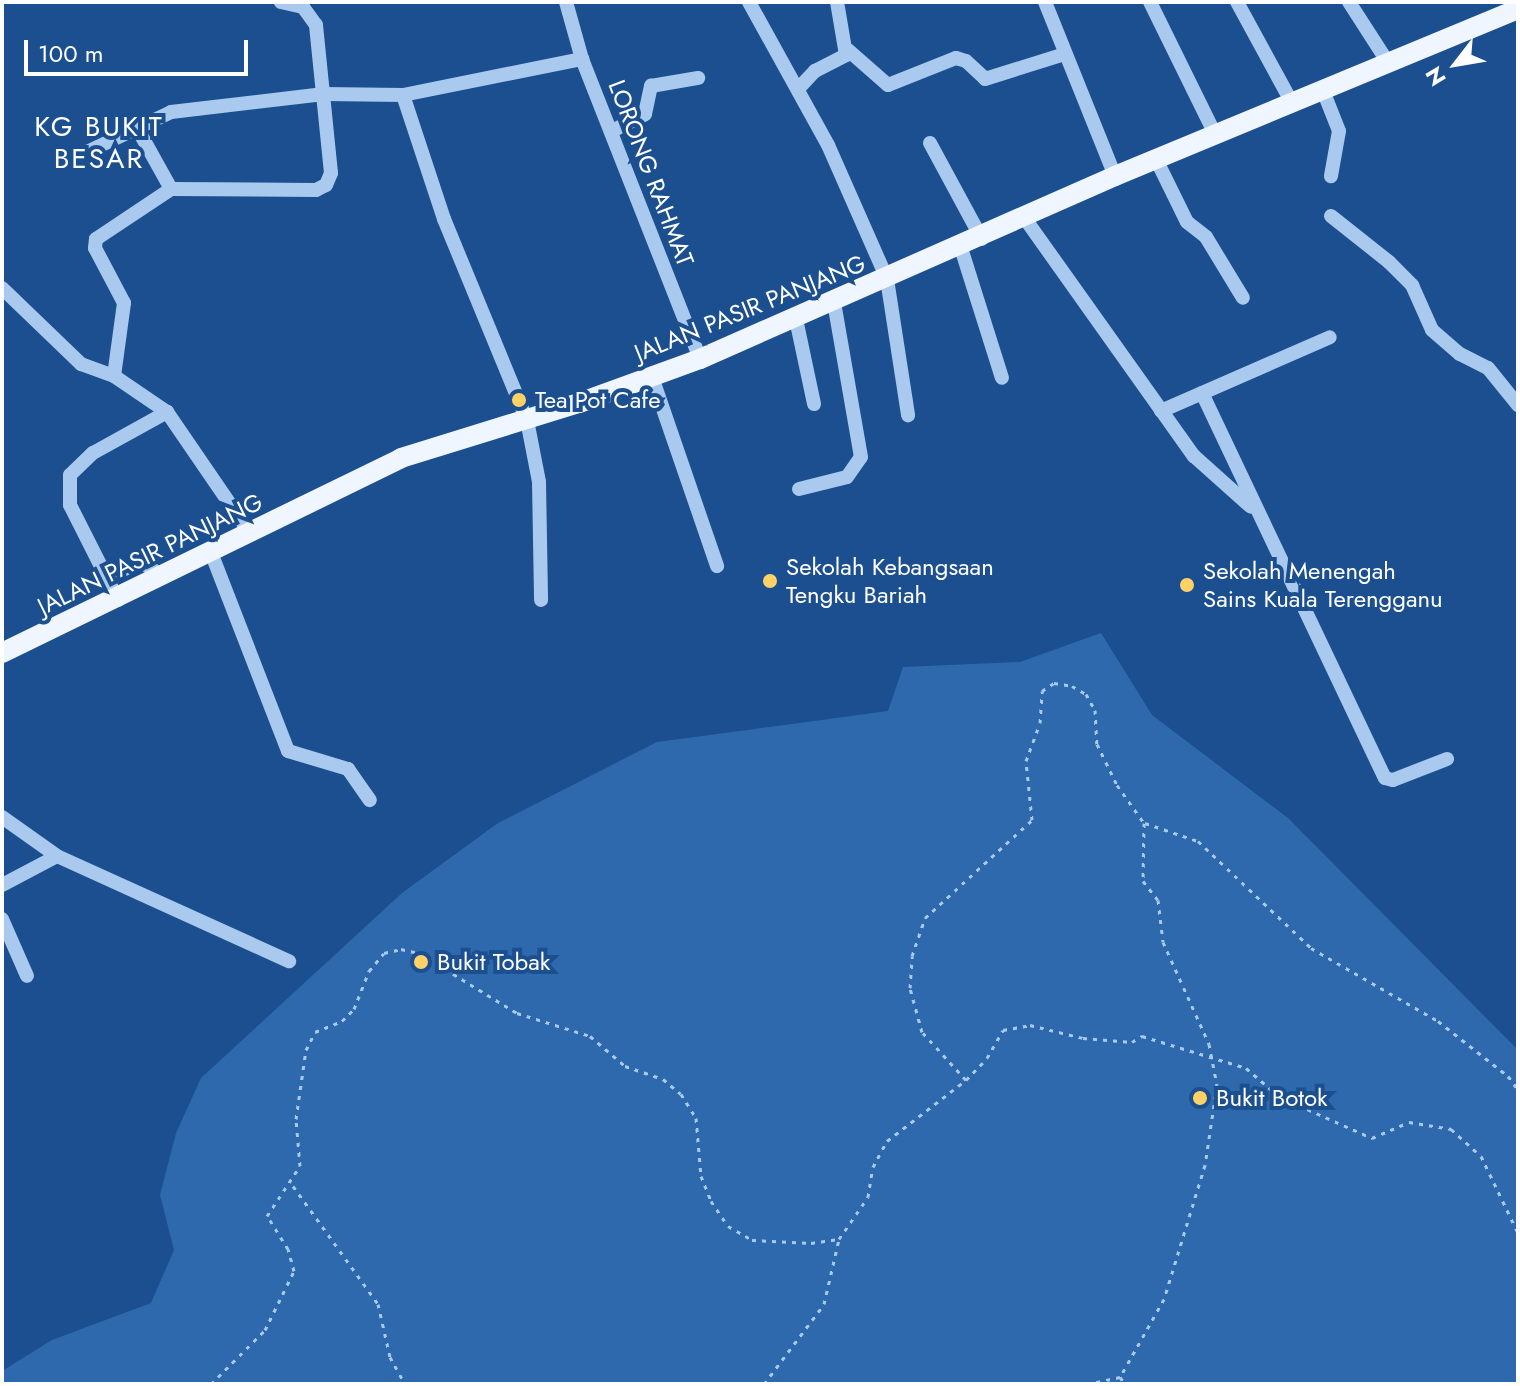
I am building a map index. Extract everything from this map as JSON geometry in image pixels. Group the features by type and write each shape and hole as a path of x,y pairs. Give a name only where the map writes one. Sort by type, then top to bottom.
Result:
{"main road":[{"name":"JALAN PASIR PANJANG","path":"2,653 212,555 401,458 527,420 700,359 1026,220 1115,176 1518,9"}],"street":[{"path":"114,376 124,303 95,248 96,239 171,189 316,190 326,185 331,173 314,15 281,2"},
{"name":"LORONG RAHMAT","path":"566,2 582,59 700,359"},
{"path":"749,2 798,89 887,279 908,415"},
{"path":"837,2 848,50 888,85 956,58 985,79 1065,54"},
{"path":"1045,2 1115,176"},
{"path":"1150,2 1215,134"},
{"path":"1237,2 1291,101"},
{"path":"1349,2 1387,61"},
{"path":"798,89 848,50"},
{"path":"89,151 171,112 324,94 403,95 582,59"},
{"path":"612,131 645,114 651,86 698,78"},
{"path":"1322,88 1339,131 1331,176"},
{"path":"403,95 444,219 527,420 539,482 541,600"},
{"path":"136,126 171,189"},
{"path":"930,143 982,239"},
{"path":"1156,159 1187,222 1206,237 1243,298"},
{"path":"1331,216 1389,262 1412,285 1432,330 1460,354 1488,368 1518,405"},
{"path":"1026,220 1194,456 1258,512"},
{"path":"961,248 1002,378"},
{"path":"2,288 75,360 114,376 167,412 250,533"},
{"path":"799,489 847,477 861,457 834,303"},
{"path":"796,319 814,404"},
{"path":"1161,411 1330,337"},
{"path":"652,377 717,566"},
{"path":"1202,393 1385,778 1393,780 1447,759"},
{"path":"118,600 70,505 70,475 93,453 167,412"},
{"path":"212,555 288,751 348,769 370,800"},
{"path":"106,577 141,562 164,577"},
{"path":"2,817 57,856 289,961"},
{"path":"2,885 57,856"},
{"path":"2,919 27,976"}],"path":[{"path":"966,1080 922,1032 910,988 912,956 925,918 1032,820 1026,761 1040,723 1042,691 1054,683 1086,694 1095,710 1097,744 1117,785 1144,823 1198,841 1311,948 1438,1021 1508,1076 1518,1090"},
{"path":"1088,1384 1120,1377 1164,1299 1181,1256 1205,1165 1217,1085 1211,1058 1163,942 1158,900 1143,881 1144,823"},
{"path":"211,1384 265,1330 294,1271 288,1249 267,1216 292,1185 300,1166 296,1119 306,1050 315,1032 342,1021 354,1009 369,971 384,953 401,949 419,953 517,1013 590,1036 625,1066 663,1079 681,1094 702,1142 701,1176 728,1226 752,1240 781,1244 839,1239"},
{"path":"764,1384 824,1304 839,1239 868,1197 873,1167 887,1141 966,1080 987,1058 1003,1030 1030,1025 1083,1038 1132,1042 1142,1036 1246,1068 1280,1097 1372,1138 1409,1122 1451,1129 1481,1156 1518,1233"},
{"path":"292,1185 378,1304 390,1357 405,1384"},
{"path":"1120,1377 1125,1384"}],"shaded area":[{"path":"1101,633 1152,715 1288,818 1518,1050 1518,1384 2,1384 2,1371 52,1340 151,1303 174,1250 160,1195 176,1133 201,1078 402,893 498,823 657,742 888,711 903,667 1020,662"}],"place":[{"name":"Tea Pot Cafe","path":"519,400"},
{"name":"Sekolah Kebangsaan Tengku Bariah","path":"770,581"},
{"name":"Sekolah Menengah Sains Kuala Terengganu","path":"1187,585"},
{"name":"Bukit Tobak","path":"421,962"},
{"name":"Bukit Botok","path":"1200,1098"}],"district":[{"name":"KG BUKIT BESAR","path":"99,143"}]}
